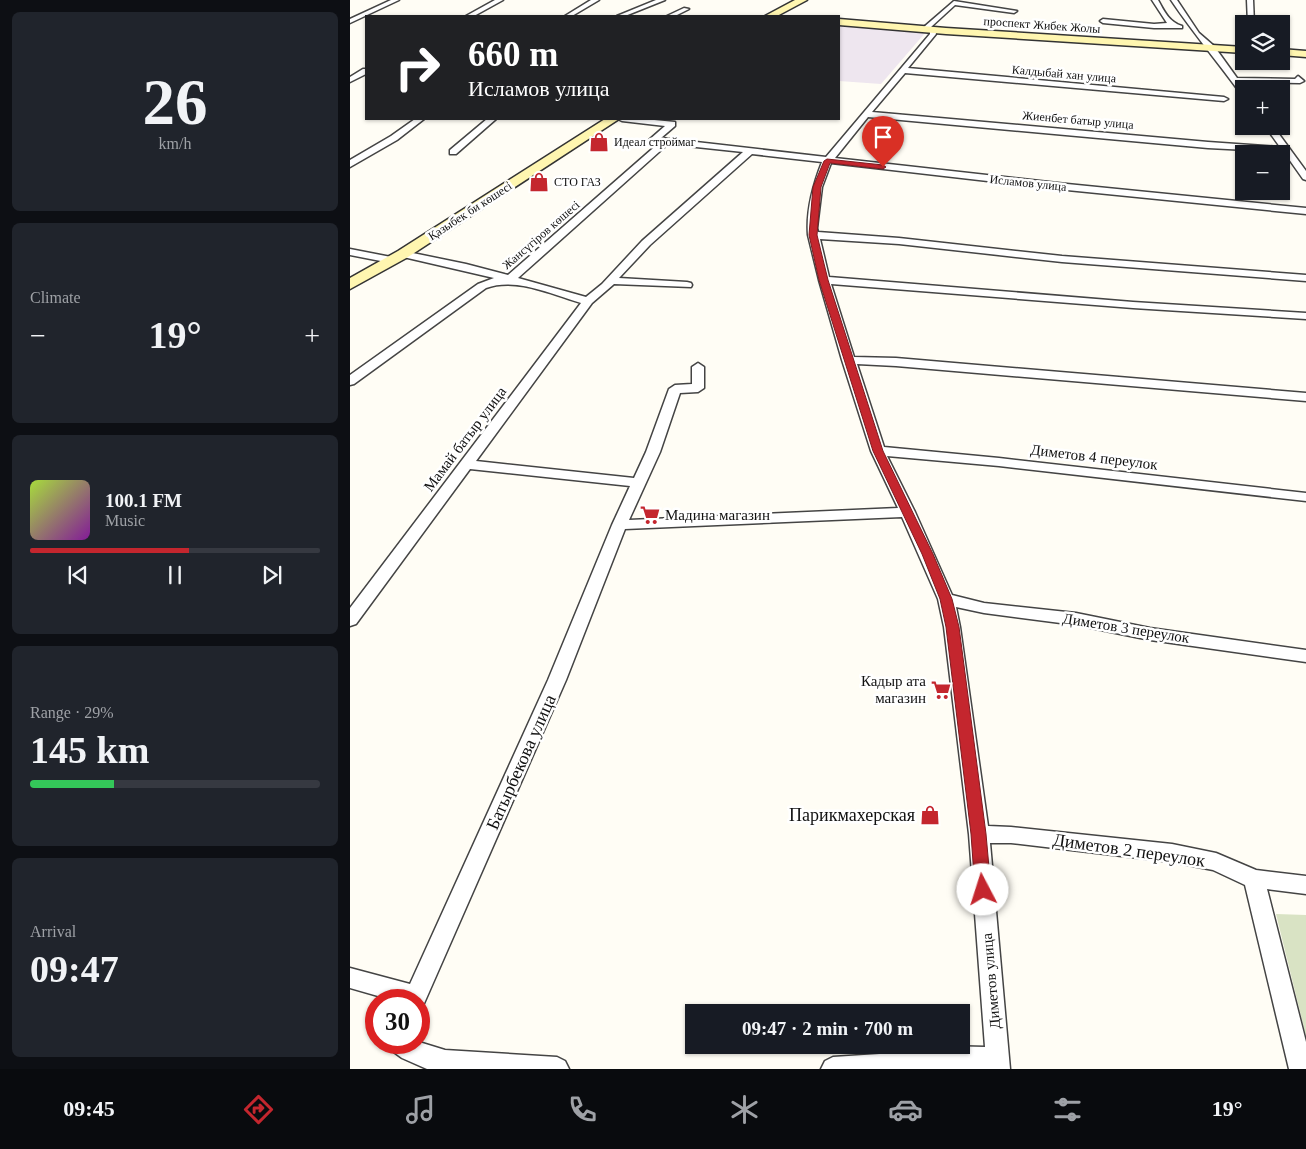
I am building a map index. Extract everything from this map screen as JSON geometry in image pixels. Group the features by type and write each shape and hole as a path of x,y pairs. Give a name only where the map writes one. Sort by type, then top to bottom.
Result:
{"street":[{"path":"350,21 396,0"},
{"path":"471,15 500,0"},
{"path":"570,15 596,0"},
{"path":"623,15 662,0"},
{"path":"772,15 802,0"},
{"path":"1155,0 1161,12 1172,25"},
{"path":"1174,0 1235,80"},
{"path":"1250,0 1251,15"},
{"path":"933,31 926,28 954,3 1014,11"},
{"path":"672,15 686,9"},
{"path":"780,11 790,15"},
{"path":"1103,21 1154,26 1193,27"},
{"name":"проспект Жибек Жолы","path":"840,23 1235,50"},
{"name":"Диметов улица","path":"933,31 868,114 827,161 817,187 813,235 824,280 848,360 878,451 908,512 946,599 952,627 979,834 998,1064"},
{"path":"1290,54 1306,55"},
{"name":"Калдыбай хан улица","path":"902,70 1224,100"},
{"path":"352,78 365,72"},
{"path":"352,78 365,78"},
{"path":"1290,81 1300,81 1298,78"},
{"name":"Жиенбет батыр улица","path":"868,114 1235,147"},
{"path":"350,164 394,138 419,120"},
{"path":"453,152 491,120"},
{"name":"Қазыбек би көшесі","path":"350,284 397,257 611,120"},
{"path":"632,120 672,124 653,140 666,141"},
{"name":"Исламов улица","path":"666,141 827,161 1306,211"},
{"name":"Жансүгіров көшесі","path":"350,381 482,286 496,281 508,280 666,141"},
{"name":"Мамай батыр улица","path":"350,620 588,301 611,281 646,243 750,150"},
{"path":"1290,156 1306,177"},
{"path":"1294,161 1306,162"},
{"path":"813,235 899,241 1062,259 1306,278"},
{"path":"350,252 466,267 588,301"},
{"path":"824,280 1125,304 1306,316"},
{"path":"611,281 688,284"},
{"path":"848,360 896,362 1306,397"},
{"name":"Батырбекова улица","path":"419,989 558,680 619,525 653,452 675,389 698,388 698,367"},
{"name":"Диметов 4 переулок","path":"878,451 1000,462 1306,497"},
{"path":"467,464 638,483"},
{"path":"619,525 697,523 908,512"},
{"name":"Диметов 3 переулок","path":"946,599 984,608 1076,620 1150,634 1306,656"},
{"name":"Диметов 2 переулок","path":"979,834 1011,835 1172,853 1216,862 1254,880 1306,885"},
{"path":"1254,880 1301,1069"},
{"name":"Батырбекова улица","path":"350,978 386,989"},
{"path":"416,1054 420,1057 451,1064 557,1069"},
{"path":"832,1069 895,1065 946,1058 998,1064"}],"shaded area":[{"path":"840,25 925,33 881,84 840,81"}],"green space":[{"path":"1276,914 1306,915 1306,1036"}],"place":[{"name":"Идеал строймаг","path":"599,142"},
{"name":"СТО ГАЗ","path":"539,182"},
{"name":"Мадина магазин","path":"650,515"},
{"name":"Кадыр ата магазин","path":"941,690"},
{"name":"Парикмахерская","path":"930,815"}],"route":[{"path":"883,167 827,161 817,187 812,228 824,280 878,451 908,512 946,599 952,627 979,834 983,890"}]}
